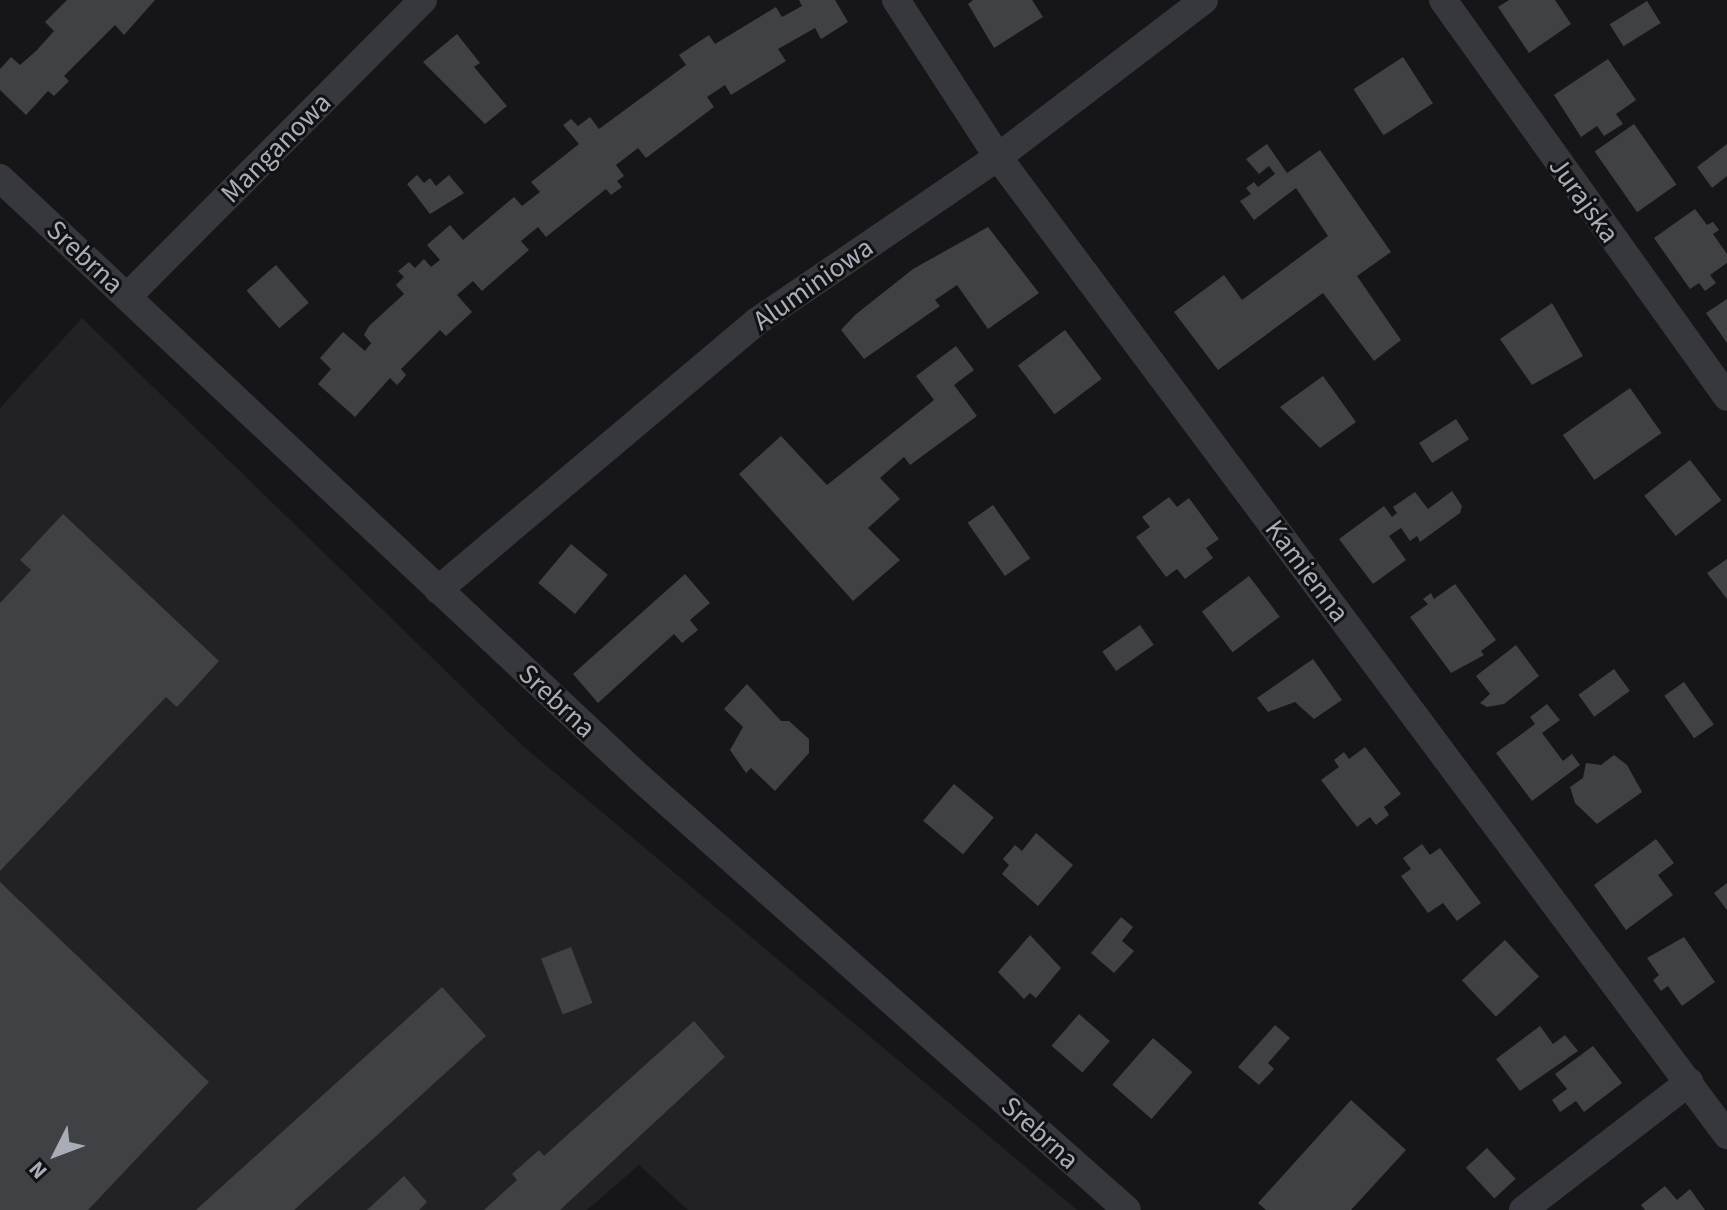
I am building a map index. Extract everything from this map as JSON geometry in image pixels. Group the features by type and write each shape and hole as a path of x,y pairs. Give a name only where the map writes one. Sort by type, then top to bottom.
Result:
{"street":[{"name":"Manganowa","path":"128,296 423,0"},
{"name":"Kamienna","path":"896,0 998,157 1727,1135"},
{"name":"Aluminiowa","path":"438,590 756,322 998,157 1204,0"},
{"name":"Jurajska","path":"1443,0 1727,397"},
{"name":"Srebrna","path":"0,178 639,777 1127,1210"},
{"path":"1523,1210 1689,1082"}],"shaded area":[{"path":"82,318 523,746 1077,1210 688,1210 639,1165 587,1210 0,1210 0,408"}],"building":[{"path":"67,0 155,0 124,35 115,25 64,76 69,81 54,96 48,91 26,115 0,90 0,69 11,57 20,65 37,50 54,31 45,22"},
{"path":"799,0 835,0 848,22 821,39 815,28 778,49 786,61 731,95 725,85 707,97 714,107 646,158 638,148 616,165 624,176 617,181 622,187 611,195 606,189 546,237 538,227 521,241 529,250 482,291 473,281 457,295 472,312 446,336 440,330 401,369 406,375 402,380 397,385 390,378 355,417 318,384 331,369 320,358 343,332 365,351 371,343 364,335 369,326 404,294 396,285 404,277 398,271 409,262 415,268 424,259 431,267 440,260 427,245 450,225 463,240 514,197 522,206 540,192 531,182 579,144 563,125 571,119 578,126 590,117 599,129 686,65 679,55 709,35 715,44 776,7 782,17 802,6"},
{"path":"973,0 1032,0 1043,17 994,48 968,4"},
{"path":"1509,0 1555,0 1571,24 1529,53 1498,7"},
{"path":"1647,1 1661,23 1623,46 1610,24"},
{"path":"457,34 480,63 474,67 507,106 485,124 423,62"},
{"path":"1403,57 1433,103 1383,135 1354,89"},
{"path":"1608,59 1636,100 1616,114 1623,124 1604,136 1597,126 1581,137 1554,95"},
{"path":"1634,124 1676,185 1637,212 1595,152"},
{"path":"1267,144 1287,173 1320,150 1391,252 1357,276 1401,340 1374,361 1323,293 1218,370 1174,312 1224,275 1242,300 1328,236 1296,188 1254,220 1240,201 1251,194 1246,188 1254,182 1258,187 1275,174 1269,166 1259,174 1246,159"},
{"path":"1727,144 1727,176 1712,188 1697,167"},
{"path":"417,175 424,183 430,178 436,186 449,175 464,193 430,214 407,184"},
{"path":"1695,209 1707,225 1713,222 1719,230 1713,234 1727,254 1727,263 1710,275 1716,283 1705,291 1699,283 1690,289 1654,238"},
{"path":"988,227 1039,293 988,329 957,285 935,300 940,306 864,359 841,330 855,315 913,269"},
{"path":"276,265 309,303 279,328 247,291"},
{"path":"1727,299 1727,343 1706,313"},
{"path":"1552,303 1583,356 1532,385 1500,339"},
{"path":"1065,330 1102,379 1055,414 1018,366"},
{"path":"956,346 974,370 954,385 977,416 910,465 904,457 880,478 900,499 868,528 900,560 853,601 739,474 781,436 827,485 934,400 916,376"},
{"path":"1323,376 1356,422 1320,448 1280,407"},
{"path":"1630,388 1662,433 1594,480 1563,435"},
{"path":"1456,419 1469,439 1432,463 1419,443"},
{"path":"1690,460 1721,500 1676,536 1644,496"},
{"path":"1452,491 1462,506 1460,513 1420,542 1417,536 1410,541 1401,528 1389,536 1406,560 1373,584 1339,539 1384,506 1392,517 1397,513 1393,507 1415,492 1428,509"},
{"path":"1169,497 1177,507 1189,498 1219,539 1206,548 1213,558 1185,579 1177,569 1166,577 1136,537 1150,527 1142,517"},
{"path":"993,505 1030,558 1005,576 968,523"},
{"path":"63,514 219,661 177,707 166,697 0,871 0,603 31,570 20,560"},
{"path":"571,544 608,575 575,614 538,583"},
{"path":"1727,559 1727,599 1707,573"},
{"path":"685,574 710,603 690,620 698,630 682,643 674,634 598,703 573,674"},
{"path":"1249,576 1280,617 1233,652 1202,612"},
{"path":"1455,584 1496,640 1481,651 1484,655 1451,673 1410,617 1428,604 1423,599 1431,593 1434,599"},
{"path":"1140,625 1154,645 1116,671 1102,651"},
{"path":"1516,645 1539,676 1504,704 1487,707 1480,703 1490,694 1476,676"},
{"path":"1313,659 1342,700 1314,719 1295,702 1268,712 1257,698"},
{"path":"1614,669 1630,691 1594,717 1578,695"},
{"path":"1684,682 1714,725 1694,738 1664,696"},
{"path":"747,684 781,721 789,721 809,739 809,753 775,791 751,768 746,773 730,750 743,727 724,709"},
{"path":"1547,704 1560,720 1542,733 1563,761 1572,754 1580,765 1532,801 1496,753 1535,724 1530,717"},
{"path":"1365,747 1401,794 1384,807 1389,815 1376,825 1370,817 1357,827 1321,780 1339,767 1334,760 1344,752 1349,759"},
{"path":"1614,755 1627,765 1642,792 1597,824 1575,803 1570,787 1583,778 1586,763 1601,765"},
{"path":"954,784 994,817 963,854 923,821"},
{"path":"1036,833 1073,865 1038,906 1002,874 1009,865 1003,859 1015,845 1022,851"},
{"path":"1656,839 1674,863 1658,875 1673,895 1626,930 1594,885"},
{"path":"1422,844 1430,855 1440,848 1481,903 1457,921 1443,903 1428,913 1401,876 1411,869 1403,858"},
{"path":"0,882 209,1082 88,1210 0,1210"},
{"path":"1727,883 1727,910 1714,893"},
{"path":"1121,917 1133,927 1122,941 1134,951 1114,973 1091,953"},
{"path":"1030,935 1061,968 1036,998 1030,993 1024,999 998,972"},
{"path":"1684,937 1715,982 1682,1006 1668,986 1661,991 1653,980 1659,975 1647,958"},
{"path":"1505,940 1539,977 1496,1017 1462,980"},
{"path":"571,947 593,1003 563,1014 541,958"},
{"path":"442,987 486,1036 395,1119 294,1210 196,1210"},
{"path":"1079,1014 1110,1041 1082,1073 1051,1046"},
{"path":"694,1021 725,1057 560,1210 484,1210 517,1180 512,1174 539,1150 544,1156"},
{"path":"1275,1025 1290,1038 1268,1063 1274,1069 1259,1085 1238,1067"},
{"path":"1540,1026 1553,1044 1565,1035 1578,1051 1520,1091 1496,1059"},
{"path":"1153,1038 1192,1072 1152,1119 1112,1085"},
{"path":"1593,1046 1622,1083 1584,1112 1576,1101 1560,1112 1552,1100 1567,1089 1555,1074"},
{"path":"1351,1100 1406,1150 1351,1210 1266,1210 1258,1203"},
{"path":"1487,1148 1516,1179 1494,1198 1466,1168"},
{"path":"404,1176 427,1202 419,1210 367,1210"},
{"path":"1665,1186 1677,1200 1690,1189 1705,1210 1645,1210 1641,1205"}]}
